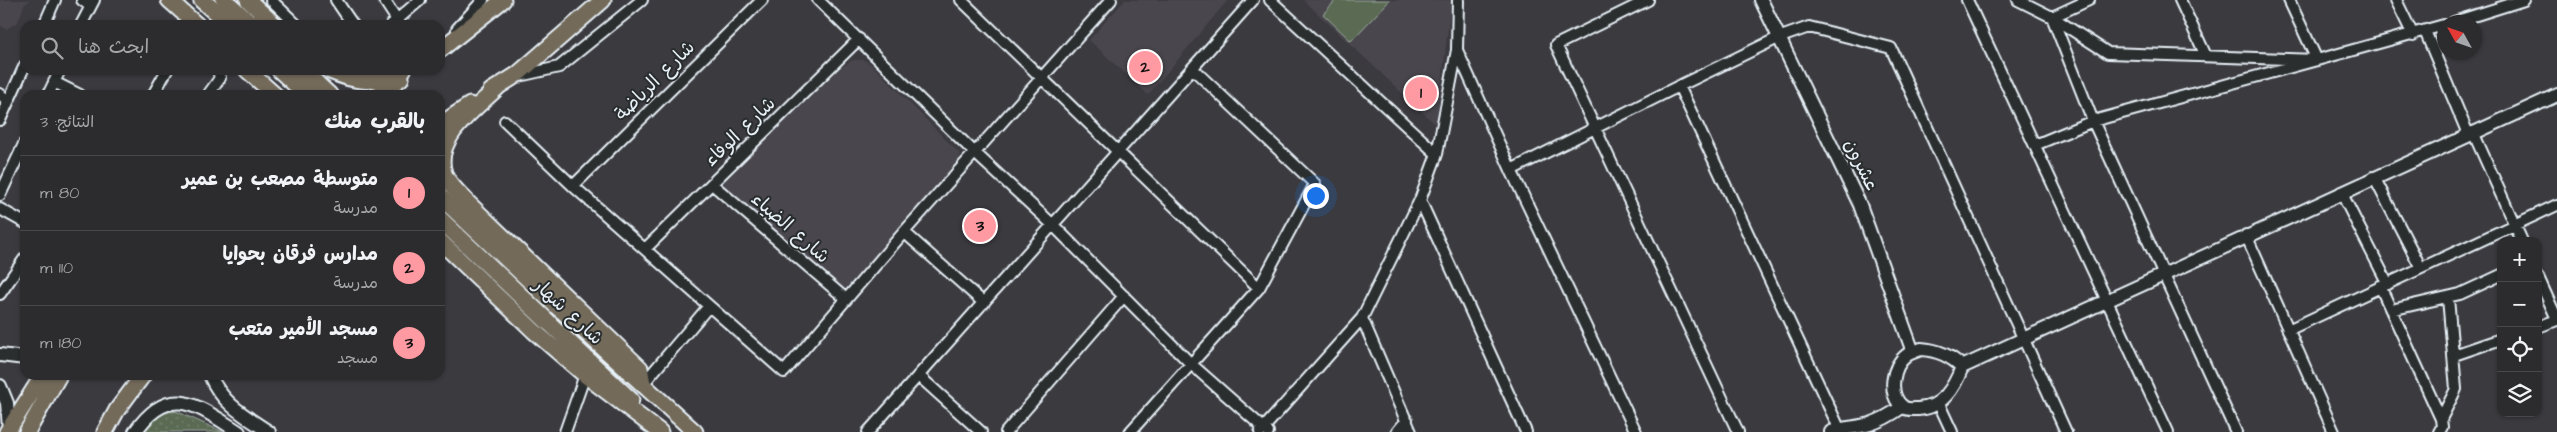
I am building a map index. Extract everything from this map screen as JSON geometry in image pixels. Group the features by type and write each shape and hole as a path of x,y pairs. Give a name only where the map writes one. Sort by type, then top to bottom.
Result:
{"highway":[{"path":"202,0 224,20"},
{"path":"224,0 246,20"},
{"path":"285,75 302,90"},
{"path":"308,75 324,90"},
{"path":"447,217 560,309"},
{"name":"شارع شهار","path":"447,217 548,322"}],"main road":[{"path":"169,0 191,20"},
{"path":"248,0 270,20"},
{"path":"445,46 503,0"},
{"path":"445,122 513,77 603,0"},
{"path":"253,75 269,90"},
{"path":"340,75 366,81 383,80 392,75"},
{"path":"385,90 406,75"},
{"path":"445,146 451,133 499,86"},
{"path":"445,176 468,203 640,368 642,384"},
{"path":"445,246 534,331 585,375 660,432"},
{"name":"شارع شهار","path":"560,309 695,432"},
{"name":"شارع شهار","path":"548,322 664,432"},
{"path":"8,430 40,380"},
{"path":"26,432 56,380"},
{"path":"105,432 117,410 139,380"}],"street":[{"path":"46,20 55,0"},
{"path":"271,0 293,20"},
{"path":"336,0 350,20"},
{"path":"384,0 393,20"},
{"path":"396,20 420,0"},
{"path":"445,44 483,0"},
{"path":"513,77 560,67 642,0"},
{"name":"شارع الرياضة","path":"574,186 762,0"},
{"path":"818,0 975,153 1053,225 1191,364 1264,431 1362,318 1420,200 1437,154 1457,50 1458,0"},
{"path":"961,0 1259,288"},
{"path":"505,122 574,186 784,372 904,232 1111,0"},
{"path":"868,432 1253,0"},
{"path":"1270,0 1437,154"},
{"path":"1648,0 1556,45 1738,432"},
{"name":"عشرون","path":"1761,0 1860,205 1913,352"},
{"path":"1966,0 2168,432"},
{"path":"2018,0 2052,17 2108,53 2317,60"},
{"path":"2180,0 2206,56"},
{"path":"2288,0 2317,60"},
{"path":"2396,0 2413,34"},
{"path":"2472,15 2500,4 2524,0"},
{"path":"2052,17 2082,1"},
{"path":"83,20 89,2"},
{"path":"2052,17 2093,122 2236,432"},
{"path":"1511,170 1778,38 1809,27 1891,48 2066,432"},
{"path":"2034,145 2093,122 2437,27"},
{"path":"2426,31 2470,133 2520,237"},
{"name":"شارع الوفاء","path":"645,249 859,39"},
{"path":"1457,50 1511,170 1636,432"},
{"path":"1130,432 1259,288 1315,184 1192,69"},
{"path":"0,120 20,75"},
{"path":"50,90 58,75"},
{"path":"156,90 164,75"},
{"path":"212,90 220,78 219,75"},
{"path":"54,82 70,90"},
{"path":"1679,86 1841,430 1886,418 1902,407 1919,409 1939,404 1948,395 1962,367 2106,299 2557,94"},
{"path":"0,94 8,101"},
{"path":"0,195 20,153"},
{"path":"2374,177 2421,268"},
{"name":"شارع الضياء","path":"712,184 846,300"},
{"path":"2341,192 2384,285 2391,310 2440,419 2442,427 2439,432"},
{"path":"1420,200 1526,432"},
{"path":"2288,330 2557,205"},
{"path":"0,209 20,220"},
{"path":"904,232 984,303"},
{"path":"2246,235 2334,432"},
{"path":"0,294 20,265"},
{"path":"2391,310 2448,298 2497,277"},
{"path":"2540,282 2557,320 2542,326"},
{"path":"1006,432 1124,296"},
{"path":"2440,419 2456,389 2448,298"},
{"path":"642,384 709,306"},
{"path":"1362,318 1411,432"},
{"path":"2454,356 2497,341"},
{"path":"1902,407 1895,396 1893,384 1895,372 1901,361 1913,352 1930,350 1950,357 1962,367"},
{"path":"0,355 20,357"},
{"path":"565,432 585,375"},
{"path":"919,376 981,432"},
{"path":"213,380 223,398 236,411 269,432"},
{"path":"0,386 8,430"},
{"path":"135,432 147,414 171,402 184,402 201,408 239,432"},
{"path":"1939,404 1952,432"},
{"path":"1397,432 1407,420"}],"shaded area":[{"path":"0,0 30,0 24,5 18,22 6,29 0,25"},
{"path":"1125,0 1228,0 1148,95 1089,40"},
{"path":"1303,0 1451,0 1437,126 1314,10"},
{"path":"853,60 863,60 871,64 960,154 958,164 848,288 838,287 723,187 724,182 841,67"}],"green space":[{"path":"1336,0 1390,0 1351,41 1323,14"},
{"path":"172,411 223,432 144,432 154,416"}],"place":[{"name":"مدارس فرقان بحوايا","path":"1145,67"},
{"name":"متوسطة مصعب بن عمير","path":"1421,93"},
{"name":"مسجد الأمير متعب","path":"980,226"}]}
